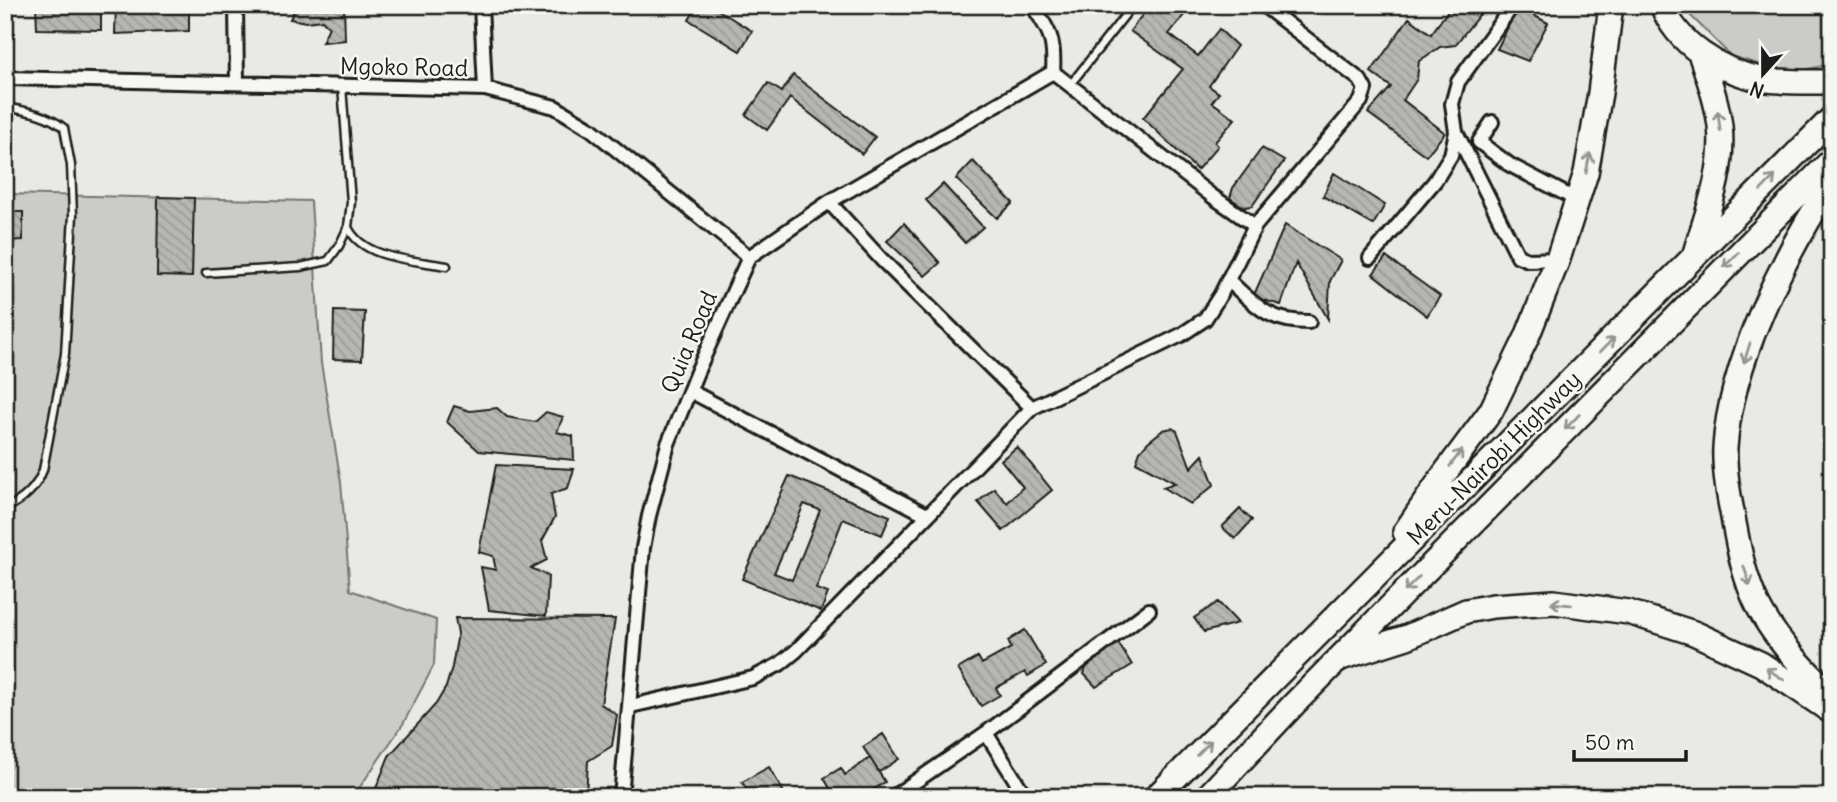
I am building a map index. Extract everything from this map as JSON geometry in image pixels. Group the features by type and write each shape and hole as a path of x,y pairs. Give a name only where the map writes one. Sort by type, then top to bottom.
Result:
{"highway":[{"path":"1376,575 1491,411 1527,337 1558,260 1586,173 1598,107 1611,5"},
{"path":"1662,5 1680,34 1700,53 1728,68 1759,79 1832,82"},
{"path":"1693,259 1714,193 1720,162 1720,128 1716,101 1700,53"},
{"name":"Meru-Nairobi Highway","path":"1156,797 1832,118"},
{"name":"Meru-Nairobi Highway","path":"1207,797 1249,750 1832,160"},
{"path":"1832,183 1776,280 1750,343 1733,402 1725,449 1728,493 1739,551 1754,597 1780,639 1816,681 1832,695"},
{"path":"1339,659 1407,637 1466,611 1493,606 1555,602 1628,612 1694,633 1761,664 1832,712"}],"street":[{"path":"236,5 237,83"},
{"path":"481,5 485,89"},
{"path":"1032,5 1046,25 1055,48 1054,72"},
{"path":"631,706 753,678 780,664 796,651 1032,408 1189,330 1205,319 1255,226 1361,101 1365,89 1360,80 1264,5"},
{"path":"1513,5 1458,82 1452,104 1456,131 1518,256 1528,260 1558,260"},
{"path":"1054,72 1212,196 1255,226"},
{"path":"749,257 829,202 1054,72"},
{"name":"Mgoko Road","path":"5,78 485,89 555,107 591,129 749,257"},
{"path":"1492,122 1479,142 1510,165 1577,200"},
{"path":"1370,258 1435,181 1451,155 1456,131"},
{"path":"829,202 882,260 1032,408"},
{"name":"Quia Road","path":"621,797 647,526 668,444 749,257"},
{"path":"1228,280 1270,316 1283,320 1308,321"},
{"path":"690,391 927,515"},
{"path":"893,797 986,733 1149,610"},
{"path":"986,733 1026,797"}],"lane":[{"path":"1070,85 1133,5"},
{"path":"206,273 300,267 328,261 339,246 348,226 351,202 342,87"},
{"path":"5,107 30,111 53,119 64,128 71,165 73,215 65,354 43,470 38,485 21,501 5,509"},
{"path":"348,226 352,235 362,243 385,255 447,266"}],"shaded area":[{"path":"1680,5 1832,5 1832,64 1789,73 1731,56"},
{"path":"5,194 311,201 321,363 341,482 350,590 436,620 434,665 403,724 353,797 5,797"}],"building":[{"path":"36,5 101,5 101,30 37,29"},
{"path":"116,5 189,5 189,31 115,34"},
{"path":"297,5 344,5 345,40 322,42 329,27 322,20 306,22 290,19"},
{"path":"698,5 710,5 752,31 740,51 689,20"},
{"path":"1150,5 1192,5 1169,34 1198,56 1219,29 1237,46 1209,86 1219,93 1212,102 1235,119 1215,142 1218,146 1197,170 1143,118 1183,69 1130,31"},
{"path":"1452,5 1487,5 1455,45 1440,47 1419,61 1417,79 1403,100 1445,133 1426,156 1368,113 1391,87 1371,72 1409,18 1431,34"},
{"path":"1518,7 1548,23 1528,61 1497,49"},
{"path":"793,75 875,137 862,154 790,98 767,130 746,115 768,83 782,92"},
{"path":"1262,148 1284,161 1252,206 1244,207 1230,198 1233,188"},
{"path":"973,161 1013,203 997,218 956,179"},
{"path":"1334,173 1385,205 1373,225 1323,196"},
{"path":"943,184 983,227 965,243 926,200"},
{"path":"158,197 194,198 192,277 157,276"},
{"path":"5,212 23,212 23,240 5,241"},
{"path":"904,223 940,263 925,276 887,241"},
{"path":"1285,225 1341,260 1330,281 1328,319 1296,263 1281,305 1253,297"},
{"path":"1386,257 1440,296 1427,316 1373,274"},
{"path":"334,311 365,312 362,360 333,359"},
{"path":"454,406 470,411 497,408 507,417 535,422 546,412 563,417 557,432 573,436 574,460 479,451 447,422"},
{"path":"1172,428 1177,431 1191,468 1203,455 1214,485 1191,504 1163,487 1175,483 1136,462 1140,451 1148,442 1163,430"},
{"path":"1017,447 1052,490 1003,531 978,502 994,488 1007,503 1023,487 1001,460"},
{"path":"496,465 574,469 568,488 551,494 555,517 542,541 547,560 531,568 548,576 546,616 489,610 481,567 496,570 493,556 479,552"},
{"path":"789,476 890,516 882,535 843,519 816,589 828,593 821,611 742,579","holes":["804,504 820,510 792,580 774,573"]},
{"path":"1240,509 1252,520 1235,539 1222,527"},
{"path":"1218,602 1238,623 1204,632 1194,618"},
{"path":"455,618 615,619 601,704 617,715 612,746 588,761 586,797 373,796 389,756 436,704 446,687 458,633"},
{"path":"1025,630 1046,665 1028,676 1025,672 996,688 1000,695 981,706 958,669 978,657 982,664 1011,648 1008,641"},
{"path":"1117,641 1132,665 1096,687 1084,674 1088,661"},
{"path":"883,734 899,759 879,772 863,747"},
{"path":"870,758 885,782 862,797 835,797 824,778 841,768 845,775"},
{"path":"769,767 786,796 747,797 750,795 742,782"}]}
